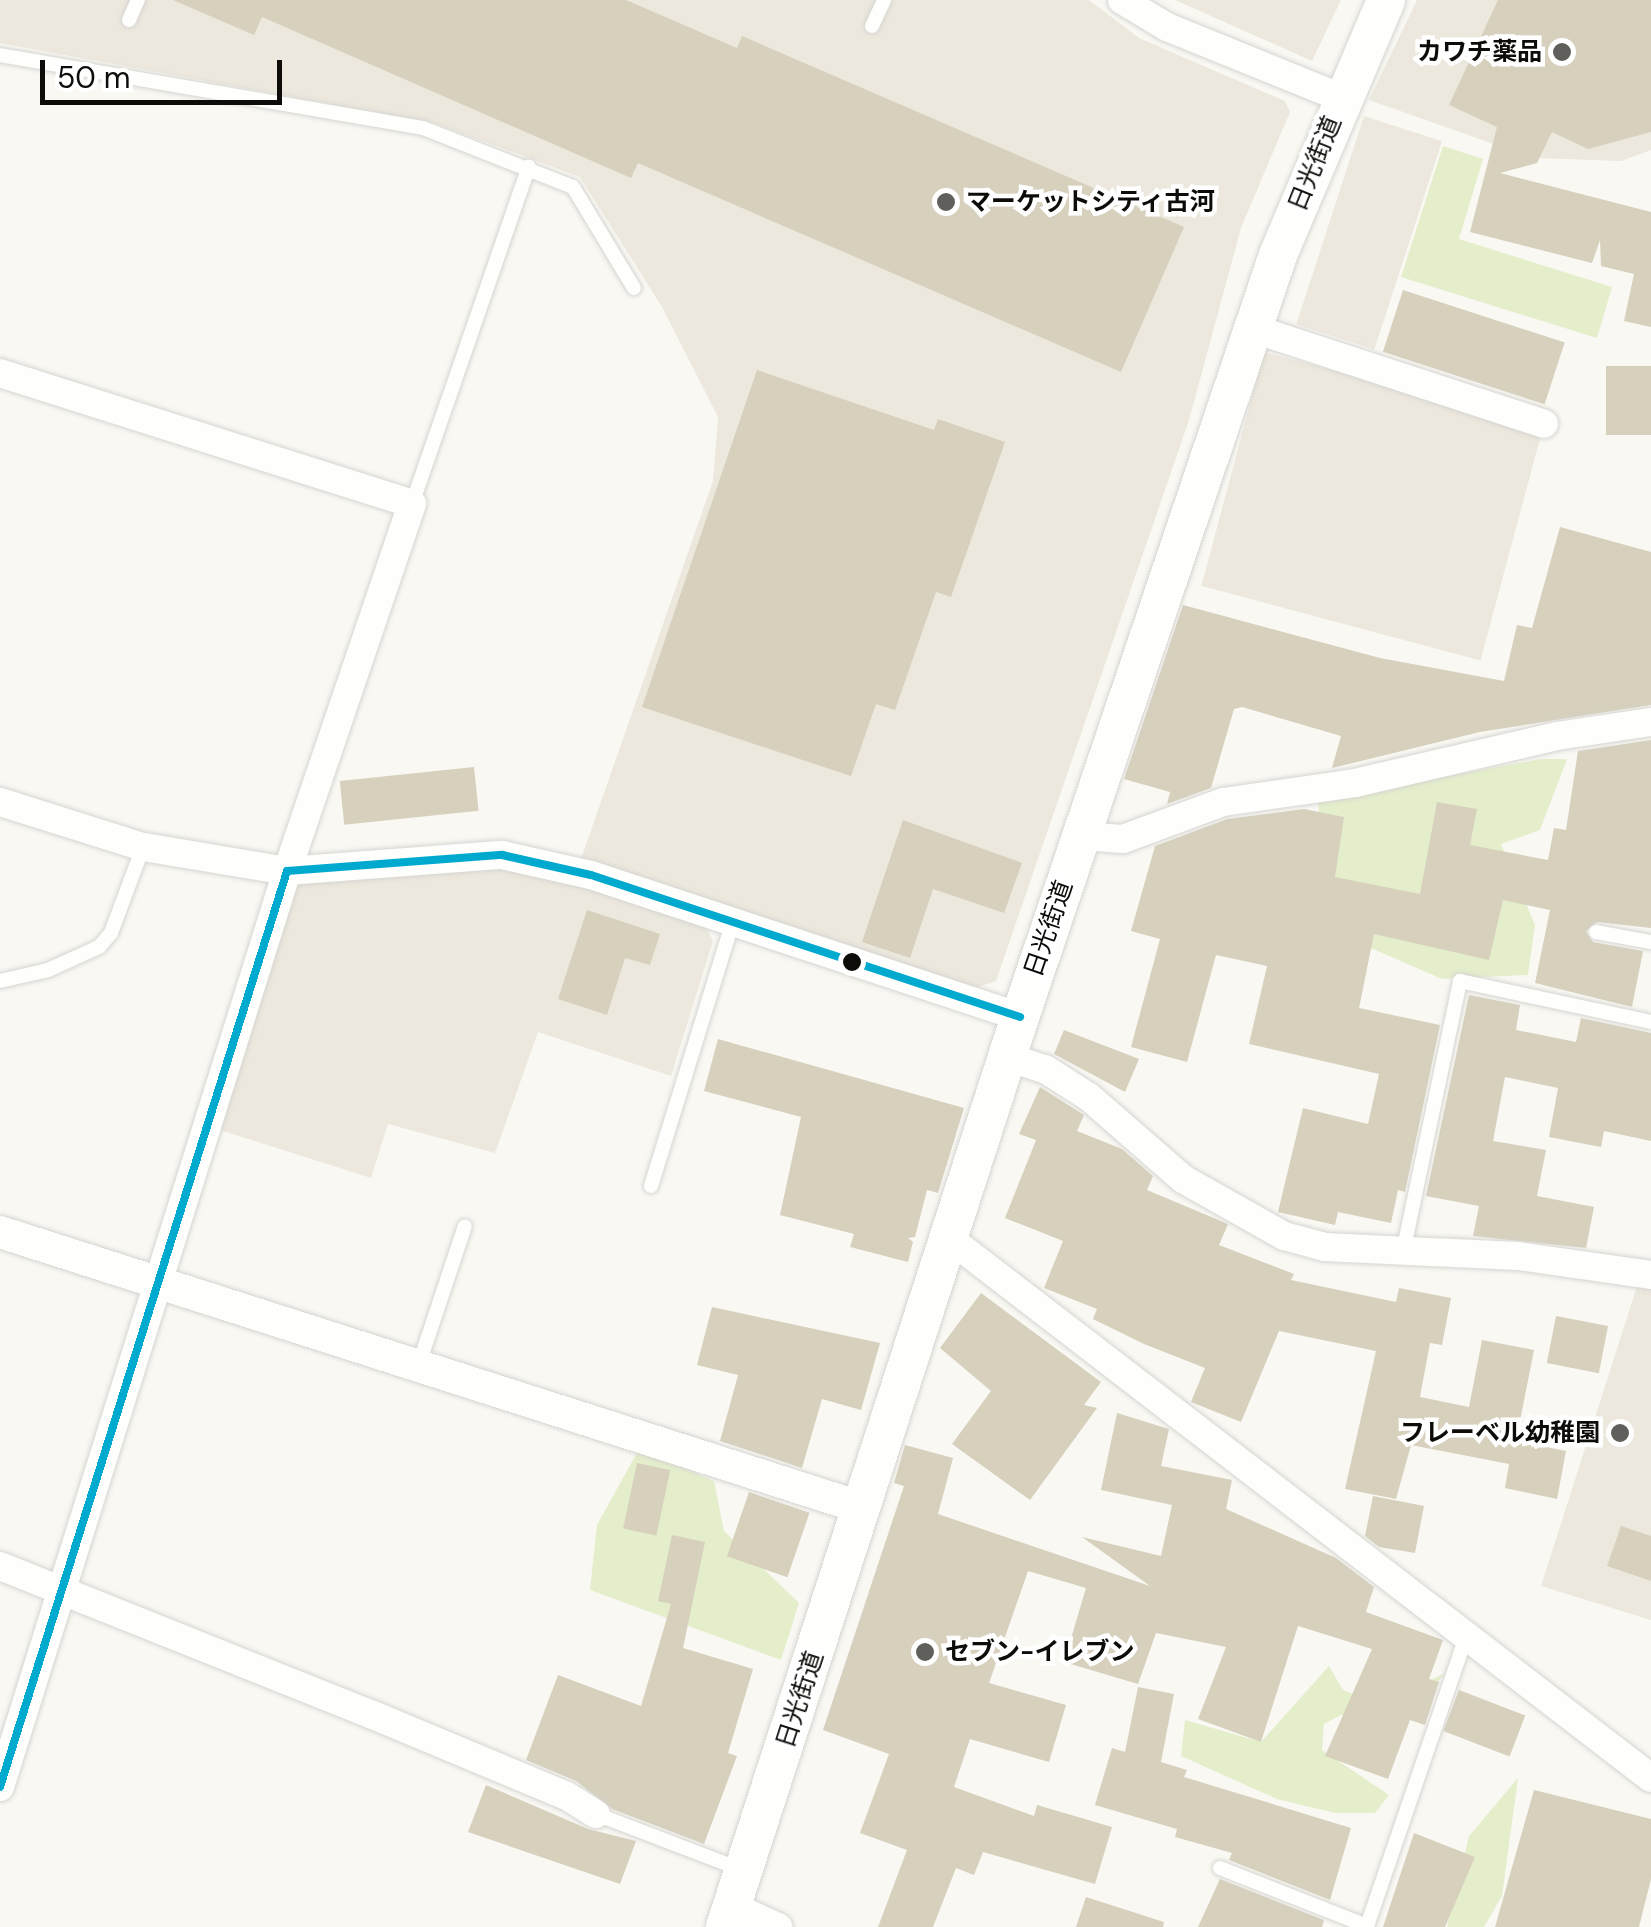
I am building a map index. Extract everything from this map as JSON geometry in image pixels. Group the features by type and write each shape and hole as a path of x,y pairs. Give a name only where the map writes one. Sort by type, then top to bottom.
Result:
{"main road":[{"name":"日光街道","path":"729,1917 1020,1017 1254,329 1342,98 1386,0"}],"street":[{"path":"1122,0 1167,27 1342,98"},
{"path":"1254,329 1544,424"},
{"path":"0,374 412,504 287,871 0,1787"},
{"path":"1081,836 1122,839 1223,802 1354,784 1556,736 1651,722"},
{"path":"0,802 143,847 287,871 502,856 733,920 1020,1017"},
{"path":"1007,1058 1044,1069 1090,1097 1183,1179 1236,1213 1326,1247 1518,1256 1651,1275"},
{"path":"0,1232 864,1508"},
{"path":"950,1239 1651,1778"},
{"path":"0,1566 64,1588 568,1796 596,1814"},
{"path":"729,1917 778,1927"}],"lane":[{"path":"128,20 138,0"},
{"path":"872,26 884,0"},
{"path":"0,55 423,128 573,186 634,288"},
{"path":"412,504 529,167"},
{"path":"0,981 48,970 99,947 111,933 143,847"},
{"path":"651,1186 733,920"},
{"path":"1596,932 1651,942"},
{"path":"1403,1252 1460,981 1651,1022"},
{"path":"419,1364 465,1226"},
{"path":"1220,1868 1367,1926 1467,1633"},
{"path":"596,1814 743,1870"}],"shaded area":[{"path":"0,0 1089,0 1139,38 1285,101 1290,112 1241,228 1189,420 996,981 975,988 581,859 713,481 718,417 662,307 580,177 434,123 0,43"},
{"path":"1175,0 1341,0 1312,61"},
{"name":"カワチ薬品","path":"1417,0 1651,0 1651,150 1621,161 1533,158 1369,100"},
{"path":"1364,116 1442,141 1374,350 1296,324"},
{"path":"1264,352 1543,427 1481,661 1201,586"},
{"path":"508,865 702,920 713,941 671,1076 538,1032 495,1153 388,1124 371,1178 220,1130 290,894 300,884 320,877"},
{"name":"フレーベル幼稚園","path":"1640,1277 1651,1281 1651,1620 1541,1586"}],"green space":[{"path":"1443,146 1483,159 1459,239 1612,287 1597,338 1401,277"},
{"path":"1541,759 1567,759 1540,830 1501,844 1535,925 1528,975 1442,979 1327,929 1318,800"},
{"path":"639,1449 714,1481 724,1531 799,1603 781,1660 590,1590 597,1525"},
{"path":"1329,1666 1343,1690 1381,1705 1445,1673 1401,1728 1341,1715 1324,1724 1322,1750 1389,1795 1375,1813 1335,1813 1277,1799 1181,1756 1185,1720 1261,1742"},
{"path":"1518,1778 1502,1896 1484,1927 1447,1927 1469,1836"}],"building":[{"path":"173,0 626,0 737,48 742,36 1184,227 1121,372 638,163 631,178 262,17 254,35"},
{"name":"カワチ薬品","path":"1498,0 1651,0 1651,132 1588,149 1552,132 1537,163 1500,173 1651,212 1651,327 1624,321 1634,274 1601,266 1600,240 1592,263 1470,232 1497,127 1449,105"},
{"path":"1403,290 1565,343 1545,404 1383,352"},
{"path":"1606,366 1651,366 1651,435 1606,435"},
{"path":"757,370 934,430 938,419 1005,442 951,597 936,592 895,710 876,704 851,776 642,707"},
{"path":"1560,527 1651,552 1651,705 1480,732 1332,768 1341,736 1242,707 1234,709 1211,788 1167,804 1170,792 1124,779 1183,605 1380,658 1504,681 1517,625 1532,628"},
{"path":"1651,740 1651,928 1597,922 1586,931 1593,942 1643,951 1632,1007 1535,983 1550,910 1503,900 1489,960 1374,934 1359,1008 1440,1025 1405,1192 1398,1190 1391,1223 1338,1212 1335,1225 1278,1212 1303,1108 1368,1124 1379,1074 1249,1044 1267,966 1216,955 1187,1062 1131,1047 1160,939 1131,931 1155,846 1227,819 1304,809 1344,817 1335,877 1420,894 1437,802 1477,809 1470,845 1548,860 1554,828 1566,830 1578,751"},
{"path":"474,767 479,811 344,825 340,781"},
{"path":"903,820 1022,863 1004,913 933,889 910,958 862,942"},
{"path":"587,910 660,934 650,965 625,958 607,1015 558,999"},
{"path":"1469,995 1520,1005 1516,1030 1576,1042 1581,1018 1651,1033 1651,1141 1604,1131 1601,1147 1549,1137 1558,1088 1505,1077 1493,1141 1546,1150 1537,1196 1594,1207 1586,1248 1473,1236 1479,1206 1426,1196"},
{"path":"1064,1030 1139,1059 1125,1092 1054,1054"},
{"path":"718,1039 964,1108 938,1193 927,1190 915,1237 908,1238 913,1242 908,1262 850,1247 854,1234 780,1215 801,1117 704,1091"},
{"path":"1040,1087 1084,1115 1077,1131 1122,1149 1153,1176 1147,1190 1228,1224 1219,1245 1294,1274 1291,1280 1396,1302 1399,1288 1451,1298 1442,1345 1430,1343 1420,1397 1469,1407 1482,1340 1534,1350 1516,1441 1566,1451 1557,1499 1505,1488 1509,1464 1411,1445 1396,1499 1345,1489 1376,1351 1279,1331 1241,1422 1191,1402 1205,1368 1093,1319 1097,1309 1044,1288 1063,1241 1005,1218 1036,1140 1019,1134"},
{"path":"981,1293 1101,1382 1084,1405 1097,1408 1030,1500 952,1444 991,1391 940,1348"},
{"path":"712,1307 880,1343 861,1410 822,1399 802,1468 720,1441 738,1375 697,1365"},
{"path":"1556,1316 1608,1326 1599,1373 1547,1363"},
{"path":"1117,1413 1169,1429 1161,1466 1232,1480 1226,1509 1336,1558 1374,1587 1366,1612 1443,1640 1429,1679 1439,1682 1425,1725 1410,1720 1388,1779 1325,1756 1372,1649 1298,1626 1261,1742 1198,1719 1226,1647 1156,1633 1138,1684 1064,1662 1086,1588 1028,1571 989,1683 1066,1705 1049,1762 970,1739 954,1787 1034,1816 1037,1805 1112,1827 1095,1884 983,1852 974,1875 956,1868 933,1927 878,1927 907,1850 860,1833 889,1754 823,1730 904,1486 894,1483 905,1445 953,1458 938,1514 1150,1586 1082,1537 1161,1556 1172,1505 1101,1490"},
{"path":"637,1463 670,1470 656,1536 623,1529"},
{"path":"749,1492 810,1513 787,1577 727,1556"},
{"path":"1373,1496 1424,1506 1415,1553 1379,1547 1365,1536"},
{"path":"1621,1526 1651,1536 1651,1581 1607,1566"},
{"path":"672,1535 705,1542 683,1648 753,1669 728,1753 737,1756 704,1844 612,1809 576,1781 526,1760 558,1675 641,1706 671,1604 658,1601"},
{"path":"1138,1687 1174,1694 1161,1762 1187,1770 1184,1777 1351,1828 1330,1900 1229,1860 1232,1853 1175,1837 1177,1829 1095,1805 1112,1748 1125,1752"},
{"path":"1459,1690 1525,1715 1510,1757 1443,1731"},
{"path":"486,1785 588,1829 636,1841 620,1884 468,1832"},
{"path":"1534,1790 1651,1819 1651,1879 1639,1927 1495,1927"},
{"path":"1414,1833 1475,1857 1445,1927 1383,1927"},
{"path":"1220,1879 1324,1920 1322,1927 1198,1927"},
{"path":"1086,1897 1164,1922 1163,1927 1076,1927"}],"transit line":[{"path":"0,1787 287,871 502,855 591,875 1020,1017"}],"place":[{"name":"カワチ薬品","path":"1562,52"},
{"name":"マーケットシティ古河","path":"946,202"},
{"name":"フレーベル幼稚園","path":"1620,1433"},
{"name":"セブン-イレブン","path":"925,1652"}]}
